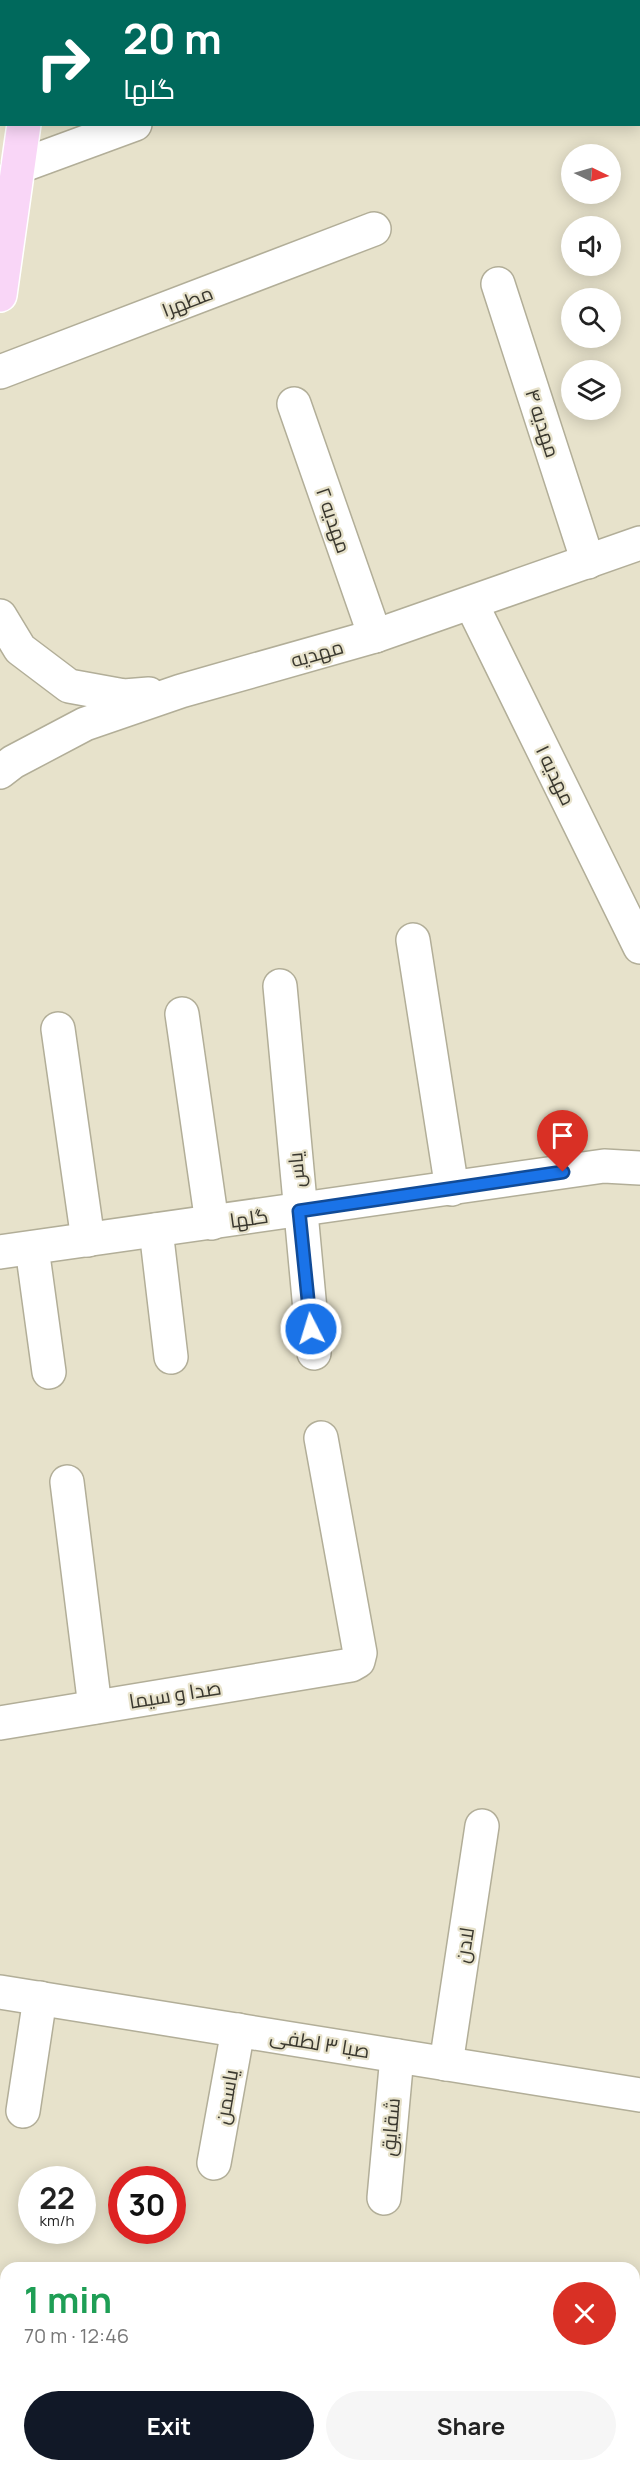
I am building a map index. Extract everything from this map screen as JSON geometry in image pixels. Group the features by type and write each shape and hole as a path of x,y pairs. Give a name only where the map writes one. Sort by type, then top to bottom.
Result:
{"main road":[{"path":"0,295 24,126"}],"street":[{"path":"18,167 130,126"},
{"name":"مطهر۱","path":"0,372 374,229"},
{"name":"مهدیه ۴","path":"498,284 588,562"},
{"name":"مهدیه ۲","path":"294,404 375,636"},
{"name":"مهدیه","path":"0,772 13,762 85,724 181,691 375,636 640,543"},
{"name":"مهدیه ۱","path":"471,603 640,947"},
{"path":"0,616 20,649 69,686 124,696 181,691"},
{"path":"413,940 452,1189"},
{"name":"یاس","path":"279,986 314,1353"},
{"path":"182,1014 212,1223"},
{"path":"58,1029 88,1240"},
{"name":"گلها","path":"16,1250 604,1166 640,1168"},
{"path":"156,1230 171,1357"},
{"path":"16,1250 49,1372"},
{"name":"صدا و سیما","path":"0,1723 351,1665 358,1660 360,1653 321,1438"},
{"path":"67,1482 95,1707"},
{"name":"لادن","path":"446,2064 482,1826"},
{"name":"صبا ۳ لطفی","path":"0,1992 640,2095"},
{"path":"23,2111 40,1998"},
{"name":"یاسمن","path":"214,2163 238,2030"},
{"name":"شقایق","path":"384,2198 397,2056"}],"route":[{"path":"311,1329 299,1211 563,1172"}]}
